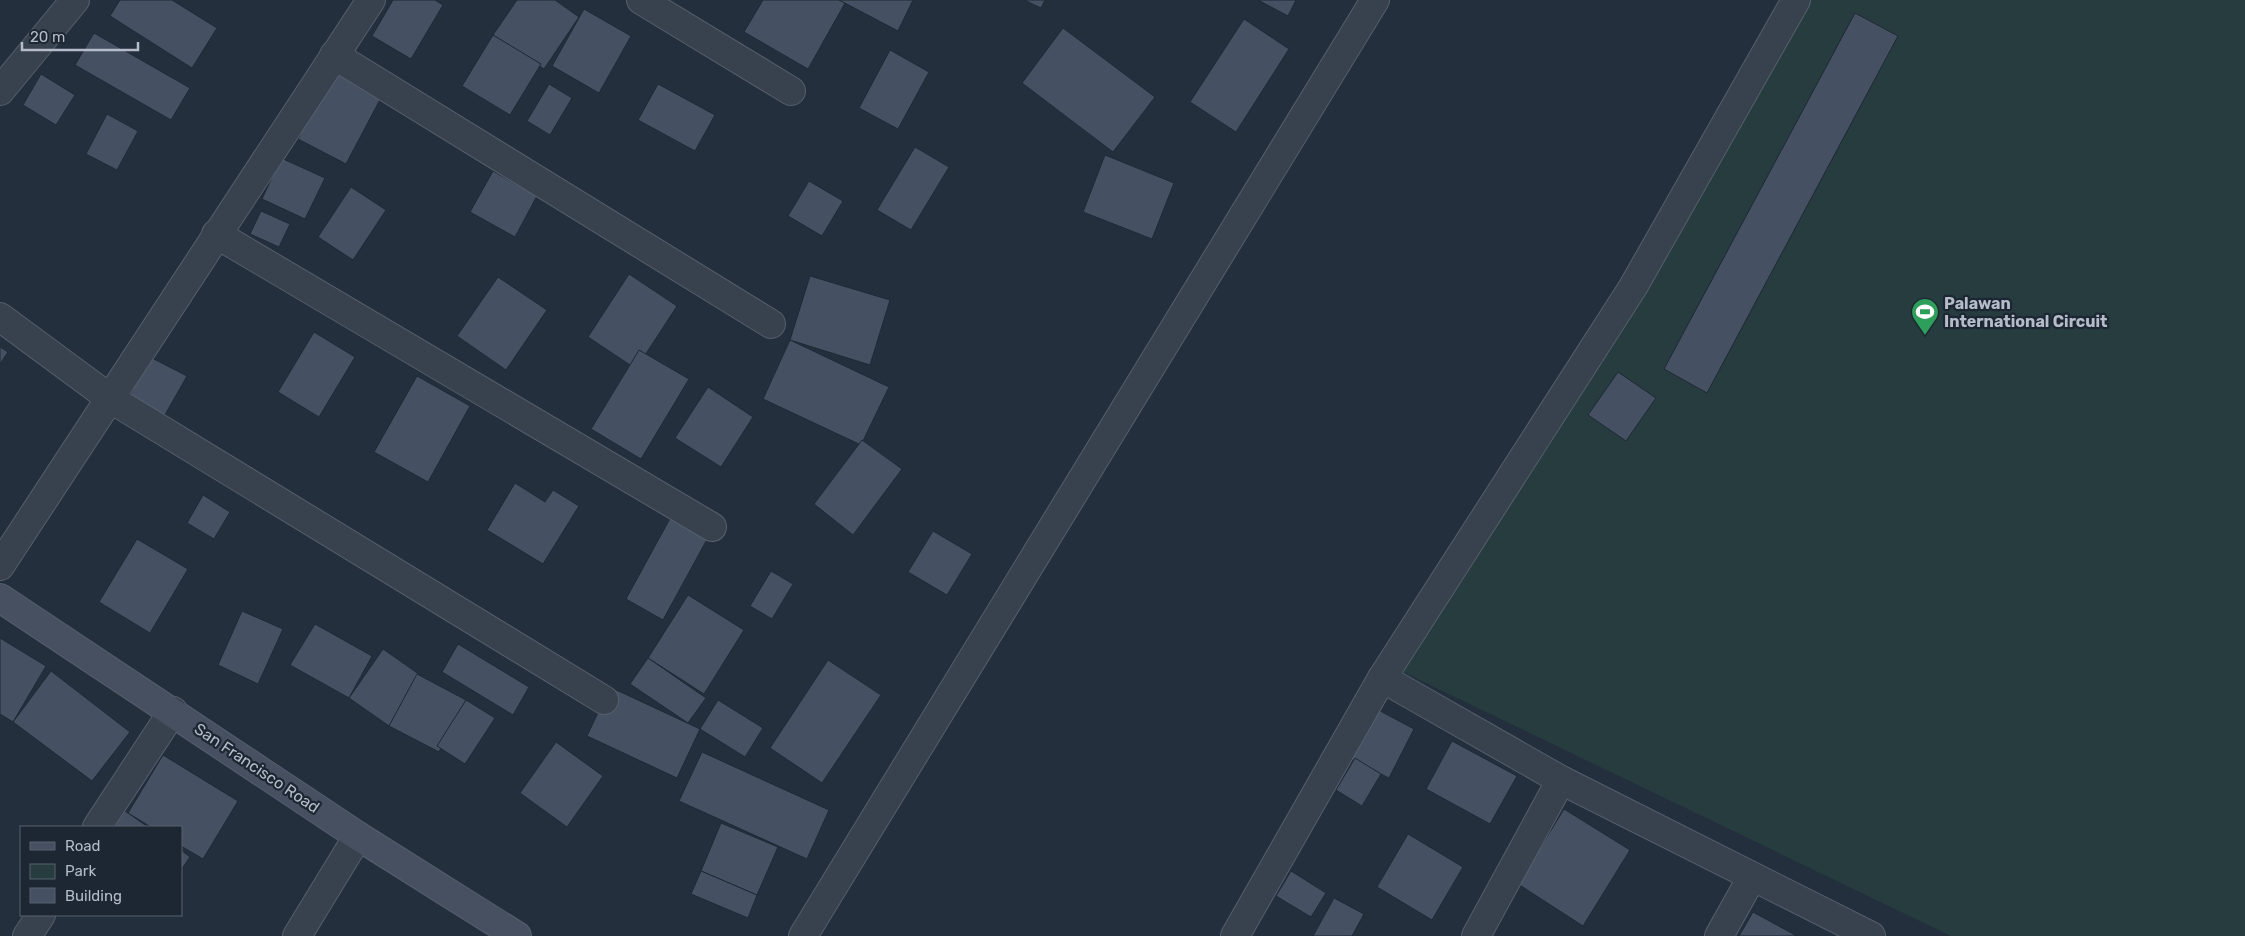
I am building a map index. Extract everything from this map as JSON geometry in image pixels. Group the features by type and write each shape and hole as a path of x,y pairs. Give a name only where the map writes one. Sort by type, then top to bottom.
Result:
{"street":[{"path":"0,91 75,0"},
{"path":"0,566 371,0"},
{"path":"641,0 791,91"},
{"path":"803,936 1374,0"},
{"path":"1235,936 1382,678 1633,287 1796,0"},
{"path":"334,55 771,324"},
{"path":"216,234 712,528"},
{"path":"0,317 111,399 604,700"},
{"name":"San Francisco Road","path":"0,598 173,711 358,836 517,936"},
{"path":"1382,678 1561,780 1872,936"},
{"path":"99,826 173,711"},
{"path":"1476,936 1561,780"},
{"path":"296,936 358,836"},
{"path":"1719,936 1752,877"},
{"path":"27,936 40,916"}],"green space":[{"name":"Palawan International Circuit","path":"1810,0 2245,0 2245,936 1951,936 1401,671"}],"building":[{"path":"120,0 172,0 217,28 192,68 110,16"},
{"path":"393,0 435,0 443,5 411,59 372,36"},
{"path":"517,0 555,0 579,17 544,69 493,35"},
{"path":"763,0 841,0 845,3 808,69 744,32"},
{"path":"839,0 913,0 898,31"},
{"path":"1024,0 1045,0 1041,8"},
{"path":"1258,0 1296,0 1288,16"},
{"path":"584,9 631,36 599,93 552,66"},
{"path":"1855,13 1898,36 1707,393 1664,369"},
{"path":"1244,19 1289,49 1236,132 1190,102"},
{"path":"1063,28 1155,97 1113,152 1022,83"},
{"path":"94,33 190,88 171,120 75,65"},
{"path":"493,35 541,64 510,115 462,86"},
{"path":"890,50 929,72 898,129 859,108"},
{"path":"334,69 383,94 346,164 298,139"},
{"path":"41,74 75,95 56,125 23,105"},
{"path":"549,84 572,98 550,135 527,121"},
{"path":"658,84 715,115 695,151 638,120"},
{"path":"107,114 138,131 117,170 86,154"},
{"path":"915,147 949,167 911,230 877,210"},
{"path":"1105,155 1174,183 1152,239 1083,212"},
{"path":"281,158 325,178 305,219 262,199"},
{"path":"493,171 537,196 515,237 470,212"},
{"path":"809,181 843,201 822,236 788,216"},
{"path":"351,187 386,210 353,260 318,237"},
{"path":"261,211 290,224 279,247 250,234"},
{"path":"629,274 677,306 636,369 588,337"},
{"path":"810,276 890,300 870,365 790,340"},
{"path":"498,277 547,310 506,370 457,336"},
{"path":"314,332 355,357 319,417 278,392"},
{"path":"790,340 889,387 861,445 763,399"},
{"path":"0,347 8,352 0,364"},
{"path":"639,350 689,379 641,459 591,429"},
{"path":"150,357 187,376 162,420 127,401"},
{"path":"1618,372 1656,398 1626,441 1588,415"},
{"path":"417,376 470,406 428,482 374,452"},
{"path":"708,387 753,417 721,467 675,438"},
{"path":"862,440 902,469 853,535 814,504"},
{"path":"515,483 545,502 553,490 579,506 543,564 487,530"},
{"path":"203,495 230,512 214,539 187,523"},
{"path":"673,513 710,534 663,620 626,599"},
{"path":"933,531 972,554 947,595 908,572"},
{"path":"137,539 188,569 150,633 99,602"},
{"path":"771,571 793,584 772,619 750,606"},
{"path":"688,595 744,630 704,694 648,658"},
{"path":"242,611 283,629 258,684 218,665"},
{"path":"315,624 372,656 349,698 290,665"},
{"path":"0,638 46,666 13,722 0,714"},
{"path":"458,644 529,687 513,715 442,672"},
{"path":"383,649 423,677 389,726 349,698"},
{"path":"648,658 706,698 688,723 630,684"},
{"path":"828,660 881,695 822,783 770,748"},
{"path":"51,671 130,732 92,781 13,722"},
{"path":"417,674 466,700 439,752 389,726"},
{"path":"610,687 700,729 677,778 587,736"},
{"path":"466,700 495,718 465,764 437,746"},
{"path":"718,700 763,728 745,757 700,729"},
{"path":"1369,705 1414,729 1389,778 1343,755"},
{"path":"1452,741 1517,776 1490,824 1426,789"},
{"path":"556,742 603,776 567,827 520,793"},
{"path":"702,752 829,810 807,859 679,801"},
{"path":"163,755 238,801 203,859 182,847 182,826 149,826 128,813"},
{"path":"1355,758 1381,774 1362,806 1336,790"},
{"path":"1564,809 1630,850 1583,926 1518,884"},
{"path":"125,811 147,826 115,826"},
{"path":"721,823 778,847 757,895 701,871"},
{"path":"1408,834 1463,867 1432,920 1377,887"},
{"path":"182,851 190,857 182,869"},
{"path":"701,871 757,895 748,918 691,894"},
{"path":"1291,871 1326,893 1311,917 1276,896"},
{"path":"1334,898 1364,914 1352,936 1313,936"},
{"path":"1753,912 1797,936 1739,936"}],"place":[{"name":"Palawan International Circuit","path":"1925,336"}]}
